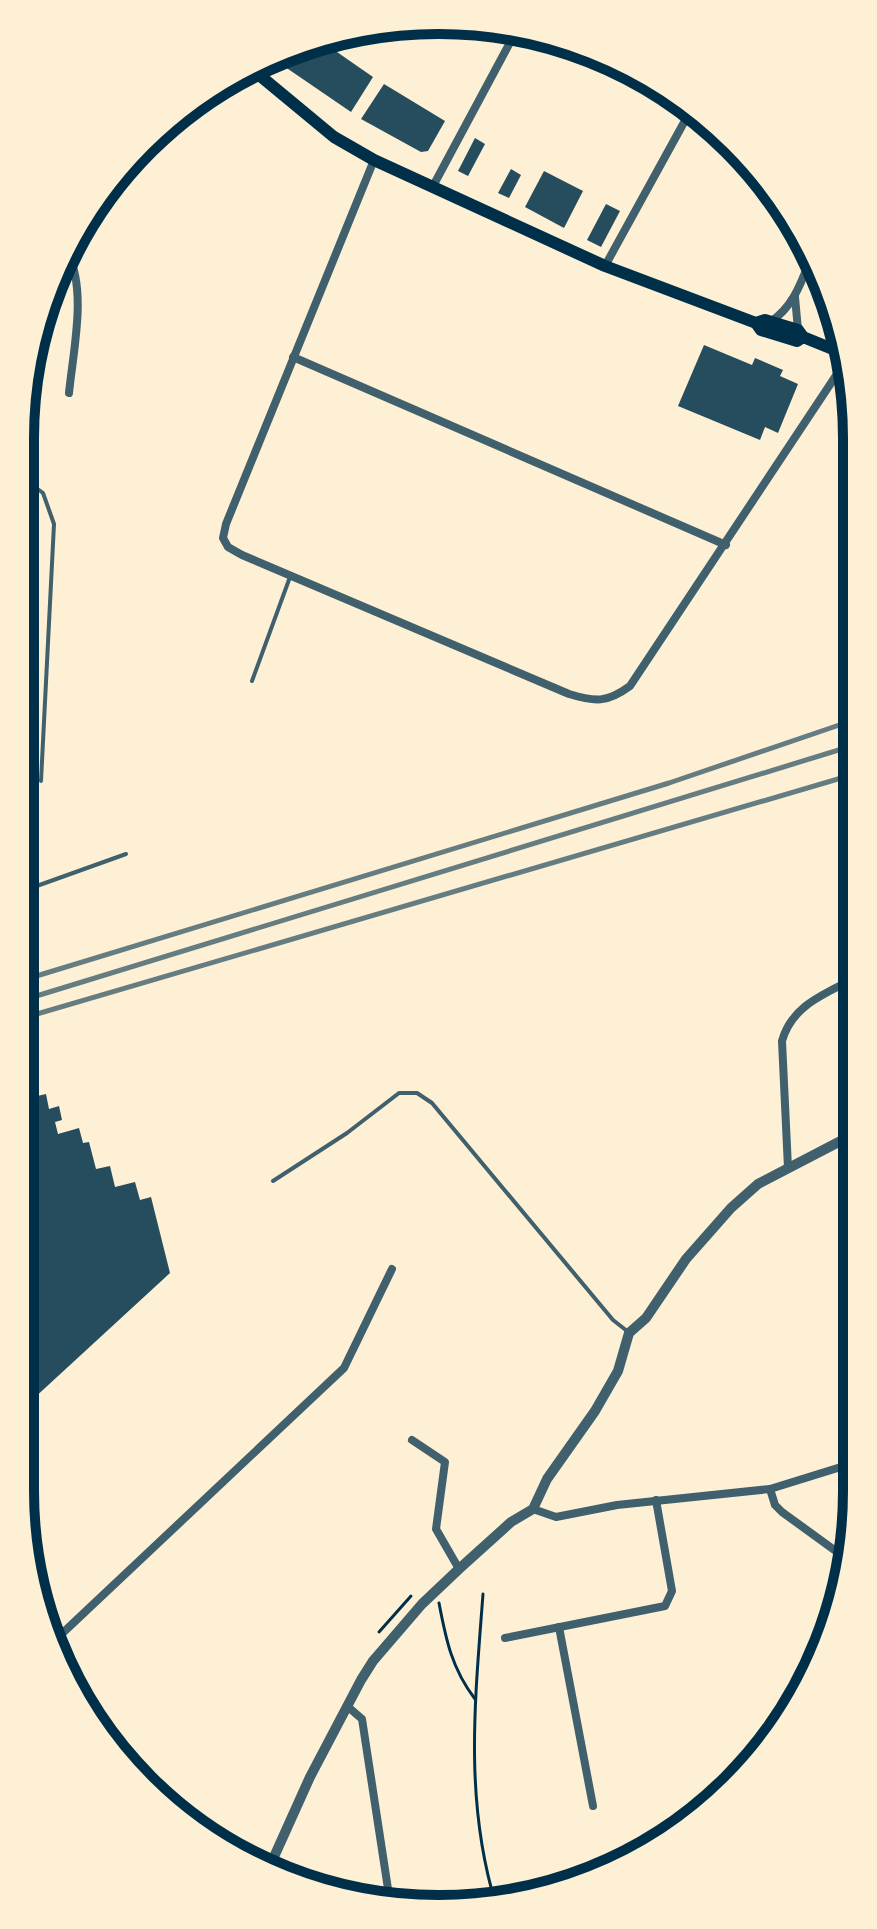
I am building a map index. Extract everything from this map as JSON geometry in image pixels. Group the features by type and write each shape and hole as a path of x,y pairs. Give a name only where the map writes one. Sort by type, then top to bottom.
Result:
{"main road":[{"path":"260,76 334,137 432,188 605,266 756,323 761,330 797,341 801,334"},
{"path":"756,323 765,320 832,349"}],"street":[{"path":"432,188 511,41"},
{"path":"605,266 686,119"},
{"path":"374,160 226,524 223,538 228,547 242,555 569,694 596,702 618,695 630,686 838,373"},
{"path":"69,393 78,295 74,264"},
{"path":"801,334 795,297 806,270"},
{"path":"770,322 780,316 795,297"},
{"path":"293,357 726,545"},
{"path":"788,1168 782,1041 786,1025 808,1004 843,985"},
{"path":"273,1859 310,1777 361,1680 394,1635 459,1569 511,1522 533,1509 547,1479 595,1411 618,1371 629,1333 646,1318 686,1259 731,1208 758,1184 843,1140"},
{"path":"61,1635 344,1368 392,1269"},
{"path":"412,1440 445,1462 436,1529 459,1569"},
{"path":"533,1509 556,1517 656,1500 770,1489 843,1466"},
{"path":"770,1489 775,1505 782,1512 838,1553"},
{"path":"505,1638 665,1606 672,1591 656,1500"},
{"path":"559,1627 593,1806"},
{"path":"347,1706 362,1719 388,1892"}],"lane":[{"path":"34,486 43,493 54,524 41,781"},
{"path":"252,681 290,577"},
{"path":"34,887 126,854"},
{"path":"273,1181 347,1133 399,1093 417,1093 432,1103 613,1320 629,1333"}],"path":[{"path":"483,1594 475,1699 475,1806 493,1892"},
{"path":"439,1603 450,1653 460,1679 475,1699"}],"building":[{"path":"332,49 373,77 351,112 283,65"},
{"path":"384,84 445,121 428,151 421,152 361,119"},
{"path":"475,138 485,144 468,176 458,171"},
{"path":"511,169 521,175 509,198 498,193"},
{"path":"544,171 583,191 564,228 525,207"},
{"path":"606,204 620,211 601,247 587,240"},
{"path":"704,345 752,365 755,358 783,370 780,376 798,384 778,433 765,427 760,440 678,406"},
{"path":"46,1094 49,1109 59,1106 62,1120 55,1122 58,1134 79,1128 83,1143 89,1142 96,1169 110,1166 115,1187 135,1182 140,1200 151,1197 170,1273 34,1398 34,1097"}],"railway":[{"path":"34,977 669,783 843,724"},
{"path":"34,997 843,749"},
{"path":"34,1015 843,778"}]}
